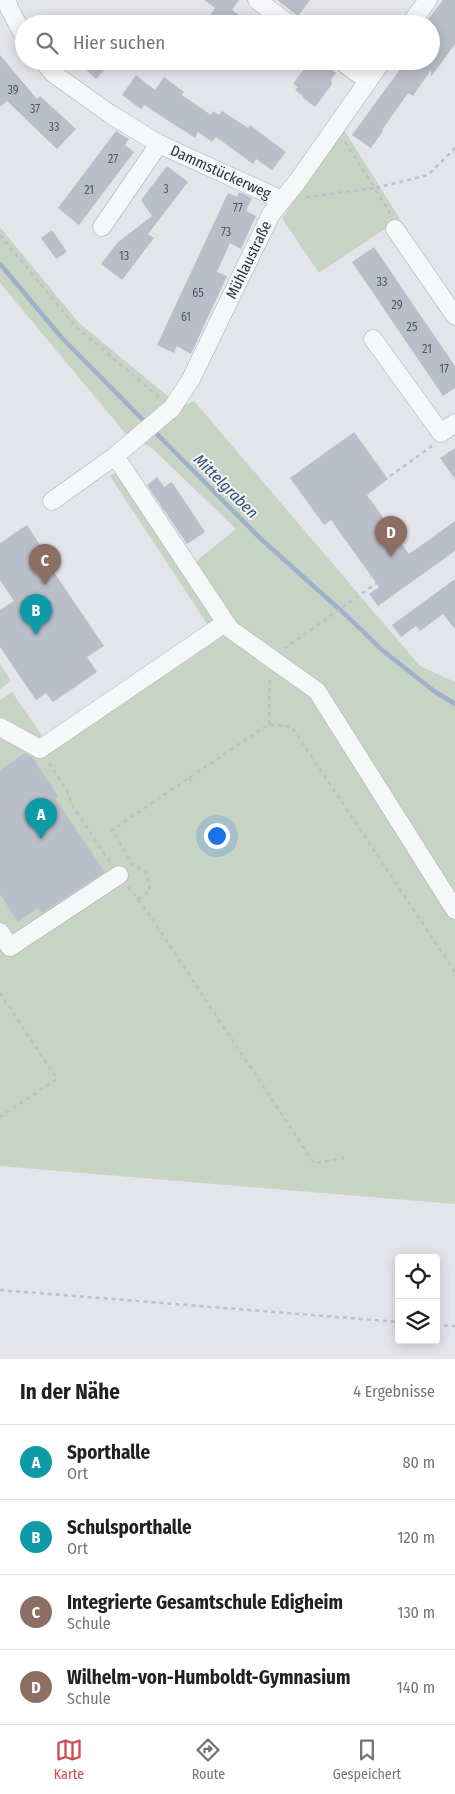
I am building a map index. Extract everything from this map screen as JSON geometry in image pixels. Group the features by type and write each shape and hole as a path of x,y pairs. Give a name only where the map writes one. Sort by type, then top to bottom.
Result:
{"street":[{"path":"7,0 15,19"},
{"path":"257,0 277,15"},
{"path":"417,15 428,0"},
{"name":"Dammstückerweg","path":"51,70 110,114 159,144 282,200"},
{"path":"353,70 368,81"},
{"name":"Mühlaustraße","path":"52,501 115,456 167,412 191,379 271,214 297,182 376,70"},
{"name":"Dammstückerweg","path":"102,227 159,144"},
{"path":"395,229 455,316"},
{"path":"373,339 448,428"},
{"path":"115,456 230,629 317,691 455,910"},
{"path":"0,727 40,749 225,623"},
{"path":"0,932 10,947 119,875"}],"path":[{"path":"335,128 375,188 394,220 395,229"},
{"path":"282,200 375,188 428,175 455,148"},
{"path":"0,235 76,327 167,412"},
{"path":"390,476 441,439 448,428"},
{"path":"269,724 270,659 378,582"},
{"path":"138,899 150,891 149,873 133,865 112,830 269,724 292,727 455,972"},
{"path":"40,749 67,791 74,808 119,875 138,899 314,1163 344,1158"},
{"path":"189,778 193,784"},
{"path":"0,993 57,1079 0,1117"},
{"path":"0,1290 395,1322"},
{"path":"440,1325 455,1326"}],"green space":[{"path":"344,130 400,219 319,273 282,218"},
{"path":"0,227 79,323 181,407 194,401 420,666 455,682 455,1204 0,1166 0,700 12,692 45,740 209,627 110,476 129,465 194,563 236,529 152,448 125,433 0,283"},
{"path":"0,664 11,681 0,689"}],"building":[{"path":"204,0 239,0 232,10 239,15 210,15 215,8"},
{"path":"277,0 310,0 299,15"},
{"path":"443,0 455,0 455,44 440,65 440,15 431,15"},
{"path":"0,55 37,99 40,96 76,129 57,149 7,101 0,107"},
{"path":"86,70 104,70 96,79"},
{"path":"303,70 332,70 336,73 331,80 332,84 315,107 295,90 298,87 293,84"},
{"path":"399,70 431,70 413,96 408,93 371,148 352,135"},
{"path":"431,70 436,70 431,77"},
{"path":"136,75 155,90 164,77 184,92 182,95 211,115 213,111 219,115 222,111 248,128 250,125 286,152 272,170 256,159 253,164 216,137 212,142 198,132 195,138 144,105 141,109 122,95"},
{"path":"116,131 129,139 125,145 134,152 79,225 58,208"},
{"path":"167,166 188,182 148,234 154,238 122,280 101,264 118,242 152,216 141,200"},
{"path":"239,192 252,198 246,211 256,216 241,249 230,243 217,272 227,276 191,354 177,346 174,353 157,345 228,193 237,197"},
{"path":"52,230 67,252 56,259 41,238"},
{"path":"374,247 455,366 455,388 443,396 352,262"},
{"path":"354,432 388,479 367,495 409,554 455,521 455,551 378,606 369,594 379,587 331,520 324,525 290,478"},
{"path":"455,448 455,479 440,458"},
{"path":"157,477 164,487 172,482 205,532 187,544 147,485"},
{"path":"27,525 54,566 51,568 104,646 87,657 97,672 53,702 46,693 36,700 0,647 0,610 14,601 0,580 0,543"},
{"path":"455,579 455,629 443,614 420,631 416,626 401,637 392,625"},
{"path":"25,753 32,757 58,796 55,798 105,872 42,913 38,908 18,922 0,894 0,770"}],"waterway":[{"name":"Mittelgraben","path":"0,264 62,338 148,425"},
{"name":"Mittelgraben","path":"153,430 261,539 382,650 434,691 455,704"}],"place":[{"name":"Wilhelm-von-Humboldt-Gymnasium","path":"391,557"},
{"name":"Integrierte Gesamtschule Edigheim","path":"45,585"},
{"name":"Schulsporthalle","path":"36,635"},
{"name":"Sporthalle","path":"41,839"}]}
